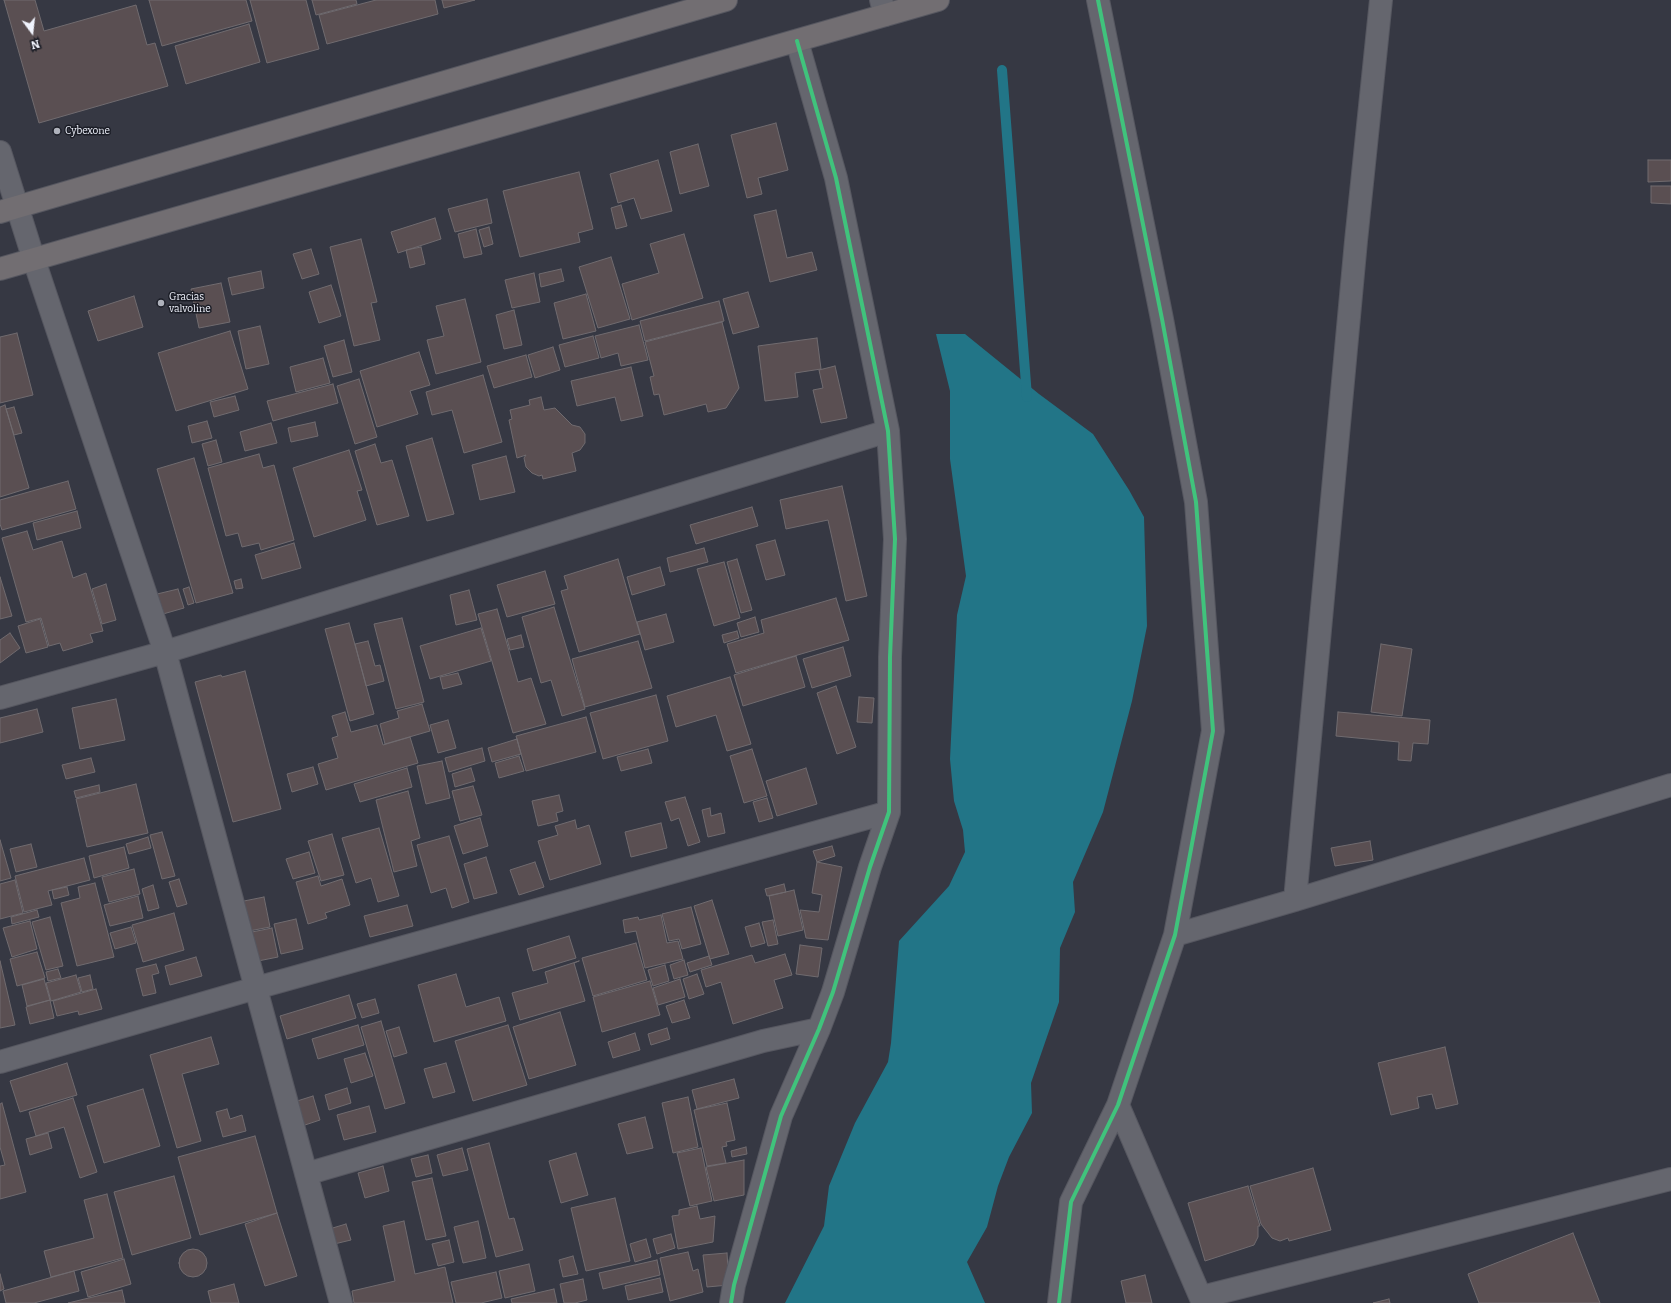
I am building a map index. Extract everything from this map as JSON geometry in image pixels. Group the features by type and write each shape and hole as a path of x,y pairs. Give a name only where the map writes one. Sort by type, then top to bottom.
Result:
{"main road":[{"path":"8,210 726,0"},
{"path":"0,269 797,41 883,7 938,0"}],"street":[{"path":"1059,1303 1072,1202 1118,1105 1175,935 1213,731 1196,502 1161,311 1098,0"},
{"path":"1295,900 1355,249 1381,0"},
{"path":"731,1303 734,1285 781,1116 820,1029 833,992 870,867 889,812 890,657 895,539 888,431 836,178 797,41"},
{"path":"0,152 8,210 34,260 165,652 341,1303"},
{"path":"0,698 165,652 888,431"},
{"path":"1175,935 1295,900 1671,785"},
{"path":"0,1062 256,988 889,812"},
{"path":"306,1174 763,1041 820,1029"},
{"path":"1118,1105 1202,1300 1671,1179"}],"water":[{"path":"936,334 965,334 1039,394 1093,434 1129,490 1144,517 1147,626 1132,701 1103,812 1073,882 1075,912 1060,948 1059,1002 1031,1083 1032,1113 1009,1157 998,1186 987,1227 967,1262 985,1303 785,1303 824,1226 829,1186 855,1123 888,1062 891,1043 899,941 949,886 965,852 963,830 954,801 950,759 957,615 966,576 950,459 950,391"}],"building":[{"path":"4,0 35,0 44,31 136,5 147,45 155,43 168,86 39,123"},
{"path":"149,0 246,0 252,21 162,46"},
{"path":"250,0 306,0 319,49 267,63"},
{"path":"312,0 356,0 357,4 316,15"},
{"path":"376,0 435,0 438,14 327,44 319,15"},
{"path":"442,0 475,0 444,8"},
{"path":"249,24 260,62 186,84 175,46"},
{"path":"776,123 788,170 758,178 762,194 747,198 731,135"},
{"path":"698,144 709,186 680,194 670,152"},
{"path":"658,160 672,211 641,219 634,198 618,203 610,174"},
{"path":"1648,160 1671,160 1671,181 1648,182"},
{"path":"579,172 593,229 578,233 580,242 520,257 503,191"},
{"path":"1651,186 1671,186 1671,204 1651,203"},
{"path":"487,199 492,223 455,232 448,209"},
{"path":"621,205 627,226 616,229 611,208"},
{"path":"776,210 787,258 812,252 817,270 770,282 754,215"},
{"path":"435,218 441,239 398,253 391,232"},
{"path":"489,227 493,244 484,247 479,230"},
{"path":"476,229 482,254 464,258 458,234"},
{"path":"684,234 703,298 632,320 622,284 659,273 650,244"},
{"path":"361,239 377,302 371,303 380,340 354,346 330,247"},
{"path":"421,247 425,264 410,268 406,250"},
{"path":"311,249 319,274 302,279 293,254"},
{"path":"611,257 630,319 598,328 579,267"},
{"path":"561,269 564,281 541,287 539,274"},
{"path":"261,271 264,288 232,295 228,278"},
{"path":"534,273 540,302 512,308 505,280"},
{"path":"221,283 230,322 199,328 191,289"},
{"path":"331,285 341,316 319,323 309,292"},
{"path":"748,292 759,327 733,334 723,299"},
{"path":"586,294 596,331 563,339 554,303"},
{"path":"134,296 143,327 98,341 88,311"},
{"path":"465,299 481,362 436,374 427,340 444,336 436,306"},
{"path":"719,301 724,321 645,341 640,321"},
{"path":"514,310 522,345 504,349 496,315"},
{"path":"722,322 739,388 726,408 708,412 706,404 664,415 659,394 654,395 650,377 654,376 645,342"},
{"path":"639,325 648,360 621,366 618,353 601,358 595,336"},
{"path":"260,326 269,364 246,369 238,331"},
{"path":"230,331 248,389 176,411 158,353"},
{"path":"17,333 33,395 0,403 0,337"},
{"path":"593,336 599,358 565,367 559,345"},
{"path":"817,338 821,369 795,373 798,397 765,401 758,346"},
{"path":"344,340 352,372 333,377 324,346"},
{"path":"553,347 560,370 535,378 528,355"},
{"path":"419,352 430,385 410,391 418,414 377,427 360,371"},
{"path":"526,355 532,377 494,388 487,366"},
{"path":"323,358 330,383 296,392 290,367"},
{"path":"835,366 847,418 821,423 813,390 823,388 819,370"},
{"path":"631,367 643,416 621,421 615,397 577,406 571,381"},
{"path":"483,375 502,442 464,453 452,410 432,415 426,392"},
{"path":"359,379 377,437 355,444 337,386"},
{"path":"333,384 338,403 273,421 267,401"},
{"path":"235,396 239,410 214,417 210,402"},
{"path":"541,397 544,410 555,408 572,425 580,427 585,434 585,443 580,450 572,453 576,471 543,479 542,475 539,476 532,473 526,467 524,458 526,455 517,458 509,420 512,419 510,410 530,405 529,400"},
{"path":"5,405 29,488 0,497 0,407"},
{"path":"14,407 22,433 14,435 6,409"},
{"path":"207,421 212,438 192,443 188,426"},
{"path":"315,422 318,436 291,442 288,428"},
{"path":"271,423 277,443 245,451 240,432"},
{"path":"432,438 454,514 427,521 406,446"},
{"path":"216,440 222,462 208,466 202,444"},
{"path":"375,444 381,463 392,460 409,516 377,525 355,451"},
{"path":"349,450 362,490 357,491 366,520 314,537 293,468"},
{"path":"259,454 263,468 274,465 294,540 261,550 259,543 242,547 238,533 226,536 208,468"},
{"path":"506,456 515,492 480,500 472,465"},
{"path":"194,458 233,593 196,603 157,469"},
{"path":"68,481 76,509 2,530 0,524 0,500"},
{"path":"842,486 867,596 846,601 828,520 786,529 780,500"},
{"path":"752,507 758,526 696,544 690,525"},
{"path":"77,511 81,528 37,540 33,523"},
{"path":"27,531 33,550 62,541 73,578 86,573 103,631 90,634 93,642 63,651 60,643 49,646 41,618 26,622 2,538"},
{"path":"775,540 785,575 766,580 756,545"},
{"path":"294,543 301,568 262,579 255,555"},
{"path":"704,548 708,562 670,572 667,558"},
{"path":"618,559 640,634 579,652 561,591 568,589 564,576"},
{"path":"737,559 752,610 741,613 727,562"},
{"path":"724,562 740,618 714,626 697,569"},
{"path":"660,567 665,585 632,595 627,577"},
{"path":"545,571 555,604 507,617 497,585"},
{"path":"0,577 12,616 0,619"},
{"path":"241,579 243,588 236,589 234,581"},
{"path":"106,584 116,620 102,624 92,589"},
{"path":"189,587 194,603 188,605 183,589"},
{"path":"178,589 184,608 163,614 157,594"},
{"path":"469,590 477,620 456,625 450,595"},
{"path":"836,598 849,640 736,673 727,644 764,633 761,620"},
{"path":"554,607 585,709 562,716 551,680 541,683 522,617"},
{"path":"497,609 518,682 531,678 546,724 513,733 478,614"},
{"path":"666,614 674,642 645,650 637,622"},
{"path":"755,617 759,632 741,637 737,623"},
{"path":"402,618 424,702 396,709 374,624"},
{"path":"40,619 48,647 26,653 18,626"},
{"path":"349,623 374,714 350,721 325,629"},
{"path":"481,628 491,661 430,679 420,646"},
{"path":"737,631 739,638 724,643 722,635"},
{"path":"10,633 20,648 0,663 0,640"},
{"path":"521,635 524,647 510,650 507,639"},
{"path":"368,641 375,666 380,665 384,681 366,686 355,644"},
{"path":"638,641 652,688 585,707 572,659"},
{"path":"1381,644 1412,649 1402,716 1371,712"},
{"path":"843,647 851,676 812,688 803,659"},
{"path":"796,656 805,687 743,706 734,675"},
{"path":"245,671 281,809 233,822 195,682 221,675 222,677"},
{"path":"458,673 462,684 443,689 440,677"},
{"path":"730,677 751,744 727,751 716,715 676,727 667,696"},
{"path":"836,686 856,747 837,754 817,693"},
{"path":"656,695 668,741 603,759 590,713"},
{"path":"859,697 874,698 872,723 857,722"},
{"path":"116,699 125,740 80,749 72,708"},
{"path":"422,704 430,731 385,744 380,724 399,718 397,711"},
{"path":"37,709 43,732 0,743 0,718"},
{"path":"345,712 351,732 377,725 383,745 410,737 418,763 326,790 318,764 338,758 332,738 338,736 332,716"},
{"path":"1338,712 1430,720 1428,744 1413,743 1411,761 1398,760 1399,742 1336,736"},
{"path":"586,717 596,752 526,771 516,736"},
{"path":"448,720 456,748 438,753 430,725"},
{"path":"517,739 521,754 492,762 488,748"},
{"path":"482,748 485,761 449,772 445,758"},
{"path":"648,749 652,763 621,771 617,757"},
{"path":"752,749 767,796 744,803 730,756"},
{"path":"519,756 524,771 499,778 495,763"},
{"path":"91,758 95,772 66,779 62,765"},
{"path":"442,761 450,798 426,804 417,766"},
{"path":"313,767 318,784 292,792 287,774"},
{"path":"407,768 412,787 360,802 354,784"},
{"path":"471,768 475,781 455,787 452,774"},
{"path":"806,768 817,804 777,816 766,781"},
{"path":"136,784 148,833 87,847 76,799"},
{"path":"99,785 100,792 76,798 74,791"},
{"path":"473,786 482,815 460,821 452,791"},
{"path":"408,791 420,838 411,841 417,866 394,872 376,800"},
{"path":"559,795 563,811 556,813 558,821 538,826 532,801"},
{"path":"685,797 700,842 688,846 679,818 671,821 665,802"},
{"path":"767,798 773,818 759,822 753,802"},
{"path":"710,808 711,816 721,813 725,833 708,837 702,810"},
{"path":"480,818 488,846 463,854 454,826"},
{"path":"575,820 577,829 589,825 601,864 550,880 538,841 558,835 555,826"},
{"path":"661,823 667,848 631,857 625,832"},
{"path":"379,828 399,896 378,902 371,878 356,883 342,838"},
{"path":"162,832 175,876 162,879 150,835"},
{"path":"332,834 344,875 321,881 308,841"},
{"path":"449,836 469,902 452,908 446,888 431,893 417,845"},
{"path":"148,837 151,848 129,854 126,844"},
{"path":"0,840 11,878 0,881"},
{"path":"1370,841 1373,860 1335,866 1331,848"},
{"path":"31,844 37,867 16,872 10,849"},
{"path":"832,846 835,856 817,862 813,851"},
{"path":"124,847 129,868 94,878 89,856"},
{"path":"309,852 315,873 293,879 286,859"},
{"path":"486,857 497,893 474,899 464,864"},
{"path":"84,858 90,880 48,891 52,905 24,912 15,876"},
{"path":"535,862 544,887 519,895 510,870"},
{"path":"817,862 842,867 828,940 806,938 800,910 819,912 822,895 812,893"},
{"path":"134,869 140,894 109,902 102,877"},
{"path":"318,876 321,886 342,879 350,905 325,913 327,918 308,924 296,882"},
{"path":"179,879 187,904 177,907 169,882"},
{"path":"15,880 23,913 0,919 0,884"},
{"path":"95,883 114,957 77,966 61,903 80,898 78,887"},
{"path":"784,884 786,892 767,896 765,889"},
{"path":"153,885 159,908 148,911 142,889"},
{"path":"67,887 69,895 54,899 52,890"},
{"path":"794,890 803,930 778,936 769,896"},
{"path":"138,896 143,918 110,926 104,905"},
{"path":"264,897 270,927 249,931 244,901"},
{"path":"712,900 729,954 710,959 694,906"},
{"path":"407,905 413,926 370,937 364,916"},
{"path":"691,907 701,944 682,949 679,939 669,941 662,914"},
{"path":"37,910 39,917 12,924 11,917"},
{"path":"174,913 184,950 143,962 132,925"},
{"path":"661,915 667,943 678,941 683,959 645,968 636,931 625,933 623,920 638,917 639,920"},
{"path":"50,917 63,966 46,970 32,922"},
{"path":"296,919 303,949 281,954 274,924"},
{"path":"773,920 778,944 768,946 762,922"},
{"path":"30,921 37,949 12,957 3,928"},
{"path":"759,923 765,943 751,947 745,927"},
{"path":"131,927 136,943 115,949 110,933"},
{"path":"272,928 278,957 258,961 252,932"},
{"path":"569,936 576,958 533,971 527,949"},
{"path":"636,943 647,980 593,996 582,958"},
{"path":"800,945 822,948 818,977 796,974"},
{"path":"37,952 45,978 17,986 10,959"},
{"path":"785,954 792,975 774,980 783,1008 733,1024 721,982 706,987 701,970 752,955 755,963"},
{"path":"709,956 712,965 690,972 687,963"},
{"path":"196,957 202,976 170,985 165,966"},
{"path":"684,960 688,975 674,979 670,965"},
{"path":"0,961 15,1025 0,1028"},
{"path":"579,961 574,963 585,1001 520,1020 512,993 548,983 545,972"},
{"path":"156,964 159,973 152,975 156,993 143,996 136,969"},
{"path":"665,965 669,981 653,986 648,970"},
{"path":"58,969 61,978 48,981 46,972"},
{"path":"456,974 466,1007 499,997 506,1021 434,1042 418,985"},
{"path":"697,974 704,994 689,999 683,979"},
{"path":"76,975 81,992 51,1001 46,983"},
{"path":"90,975 93,989 82,992 78,978"},
{"path":"44,979 50,1000 27,1006 22,985"},
{"path":"680,979 685,997 658,1005 653,988"},
{"path":"650,981 660,1015 602,1032 593,997"},
{"path":"96,989 102,1009 79,1015 78,1011 57,1016 53,1001"},
{"path":"349,995 356,1018 287,1039 280,1016"},
{"path":"375,999 379,1013 362,1018 357,1004"},
{"path":"50,1000 54,1018 30,1024 26,1007"},
{"path":"684,1000 690,1018 672,1023 666,1006"},
{"path":"560,1012 576,1065 529,1079 513,1027"},
{"path":"381,1021 405,1103 385,1109 361,1027"},
{"path":"358,1025 364,1045 318,1059 312,1039"},
{"path":"508,1025 527,1085 473,1101 455,1041"},
{"path":"399,1027 407,1053 394,1057 386,1031"},
{"path":"667,1028 670,1039 651,1045 648,1034"},
{"path":"635,1033 640,1050 613,1058 608,1042"},
{"path":"211,1037 219,1064 182,1074 201,1141 177,1148 150,1055"},
{"path":"1445,1047 1458,1104 1436,1109 1432,1094 1417,1097 1419,1108 1391,1115 1378,1063"},
{"path":"365,1053 373,1076 351,1083 344,1059"},
{"path":"67,1063 77,1095 20,1112 10,1081"},
{"path":"446,1063 455,1092 433,1098 424,1069"},
{"path":"734,1079 739,1098 697,1109 692,1090"},
{"path":"347,1088 351,1103 329,1110 325,1095"},
{"path":"143,1089 160,1146 104,1163 87,1106"},
{"path":"313,1096 320,1120 302,1126 294,1102"},
{"path":"688,1097 698,1147 673,1153 662,1103"},
{"path":"73,1098 97,1172 80,1178 64,1127 36,1136 29,1112"},
{"path":"2,1103 26,1192 0,1199 0,1166 5,1165 0,1147 0,1104"},
{"path":"727,1103 735,1140 726,1142 727,1146 722,1147 726,1163 707,1166 694,1110"},
{"path":"369,1106 376,1132 344,1140 337,1115"},
{"path":"227,1109 230,1119 242,1115 246,1131 223,1137 216,1112"},
{"path":"645,1117 653,1148 627,1154 618,1124"},
{"path":"48,1133 52,1148 30,1155 26,1139"},
{"path":"255,1136 277,1213 200,1235 178,1157"},
{"path":"489,1143 509,1219 514,1218 523,1250 496,1257 467,1149"},
{"path":"746,1147 747,1154 732,1157 731,1151"},
{"path":"462,1148 468,1170 443,1176 437,1155"},
{"path":"701,1148 712,1201 690,1206 677,1153"},
{"path":"576,1153 588,1195 561,1203 549,1161"},
{"path":"428,1155 432,1173 416,1177 411,1159"},
{"path":"744,1160 744,1195 714,1201 706,1167"},
{"path":"383,1166 389,1191 365,1198 358,1173"},
{"path":"1313,1168 1331,1230 1289,1241 1288,1238 1280,1241 1272,1238 1261,1224 1250,1186"},
{"path":"174,1176 191,1238 132,1255 114,1192"},
{"path":"432,1178 446,1236 426,1240 412,1182"},
{"path":"1248,1186 1260,1226 1258,1226 1258,1237 1254,1245 1205,1261 1188,1203"},
{"path":"107,1194 123,1258 51,1277 44,1251 94,1238 84,1200"},
{"path":"615,1198 630,1261 586,1271 571,1208"},
{"path":"697,1206 700,1219 715,1216 713,1242 678,1249 672,1216 679,1215 679,1210"},
{"path":"277,1213 297,1276 265,1286 245,1224"},
{"path":"404,1221 415,1274 445,1267 453,1303 354,1303 352,1291 395,1281 383,1226"},
{"path":"478,1221 486,1258 463,1263 454,1227"},
{"path":"346,1224 351,1240 330,1245 326,1230"},
{"path":"1573,1233 1600,1303 1479,1303 1468,1274"},
{"path":"671,1234 675,1248 657,1254 653,1239"},
{"path":"646,1239 651,1257 635,1262 630,1244"},
{"path":"449,1240 454,1262 438,1266 432,1244"},
{"path":"193,1249 203,1253 207,1263 203,1273 193,1277 183,1273 179,1263 183,1253"},
{"path":"688,1252 693,1271 698,1269 703,1292 670,1301 660,1258"},
{"path":"727,1253 729,1285 707,1287 703,1255"},
{"path":"573,1256 578,1274 563,1277 559,1260"},
{"path":"124,1259 131,1284 88,1297 81,1272"},
{"path":"657,1260 660,1275 603,1289 599,1273"},
{"path":"529,1264 535,1291 505,1298 499,1271"},
{"path":"74,1271 79,1291 34,1303 6,1303 3,1291"},
{"path":"496,1272 502,1298 481,1303 456,1303 451,1282"},
{"path":"0,1274 4,1289 0,1291"},
{"path":"1145,1275 1152,1303 1126,1303 1121,1281"},
{"path":"660,1278 663,1292 628,1300 625,1286"},
{"path":"583,1279 587,1300 575,1303 564,1303 560,1284"},
{"path":"234,1284 239,1303 211,1303 208,1291"},
{"path":"554,1289 557,1303 512,1303 511,1299"},
{"path":"122,1290 125,1303 68,1303"},
{"path":"1389,1299 1390,1303 1373,1303"}],"waterway":[{"path":"1002,70 1027,397"}],"cycle path":[{"path":"1059,1303 1071,1202 1118,1105 1175,935 1213,731 1196,502 1162,319 1098,0"},
{"path":"731,1303 734,1285 781,1116 819,1029 833,992 870,867 889,812 890,657 895,539 888,431 836,178 797,41"}],"place":[{"name":"Cybexone","path":"57,131"},
{"name":"Gracias valvoline","path":"161,303"}]}
